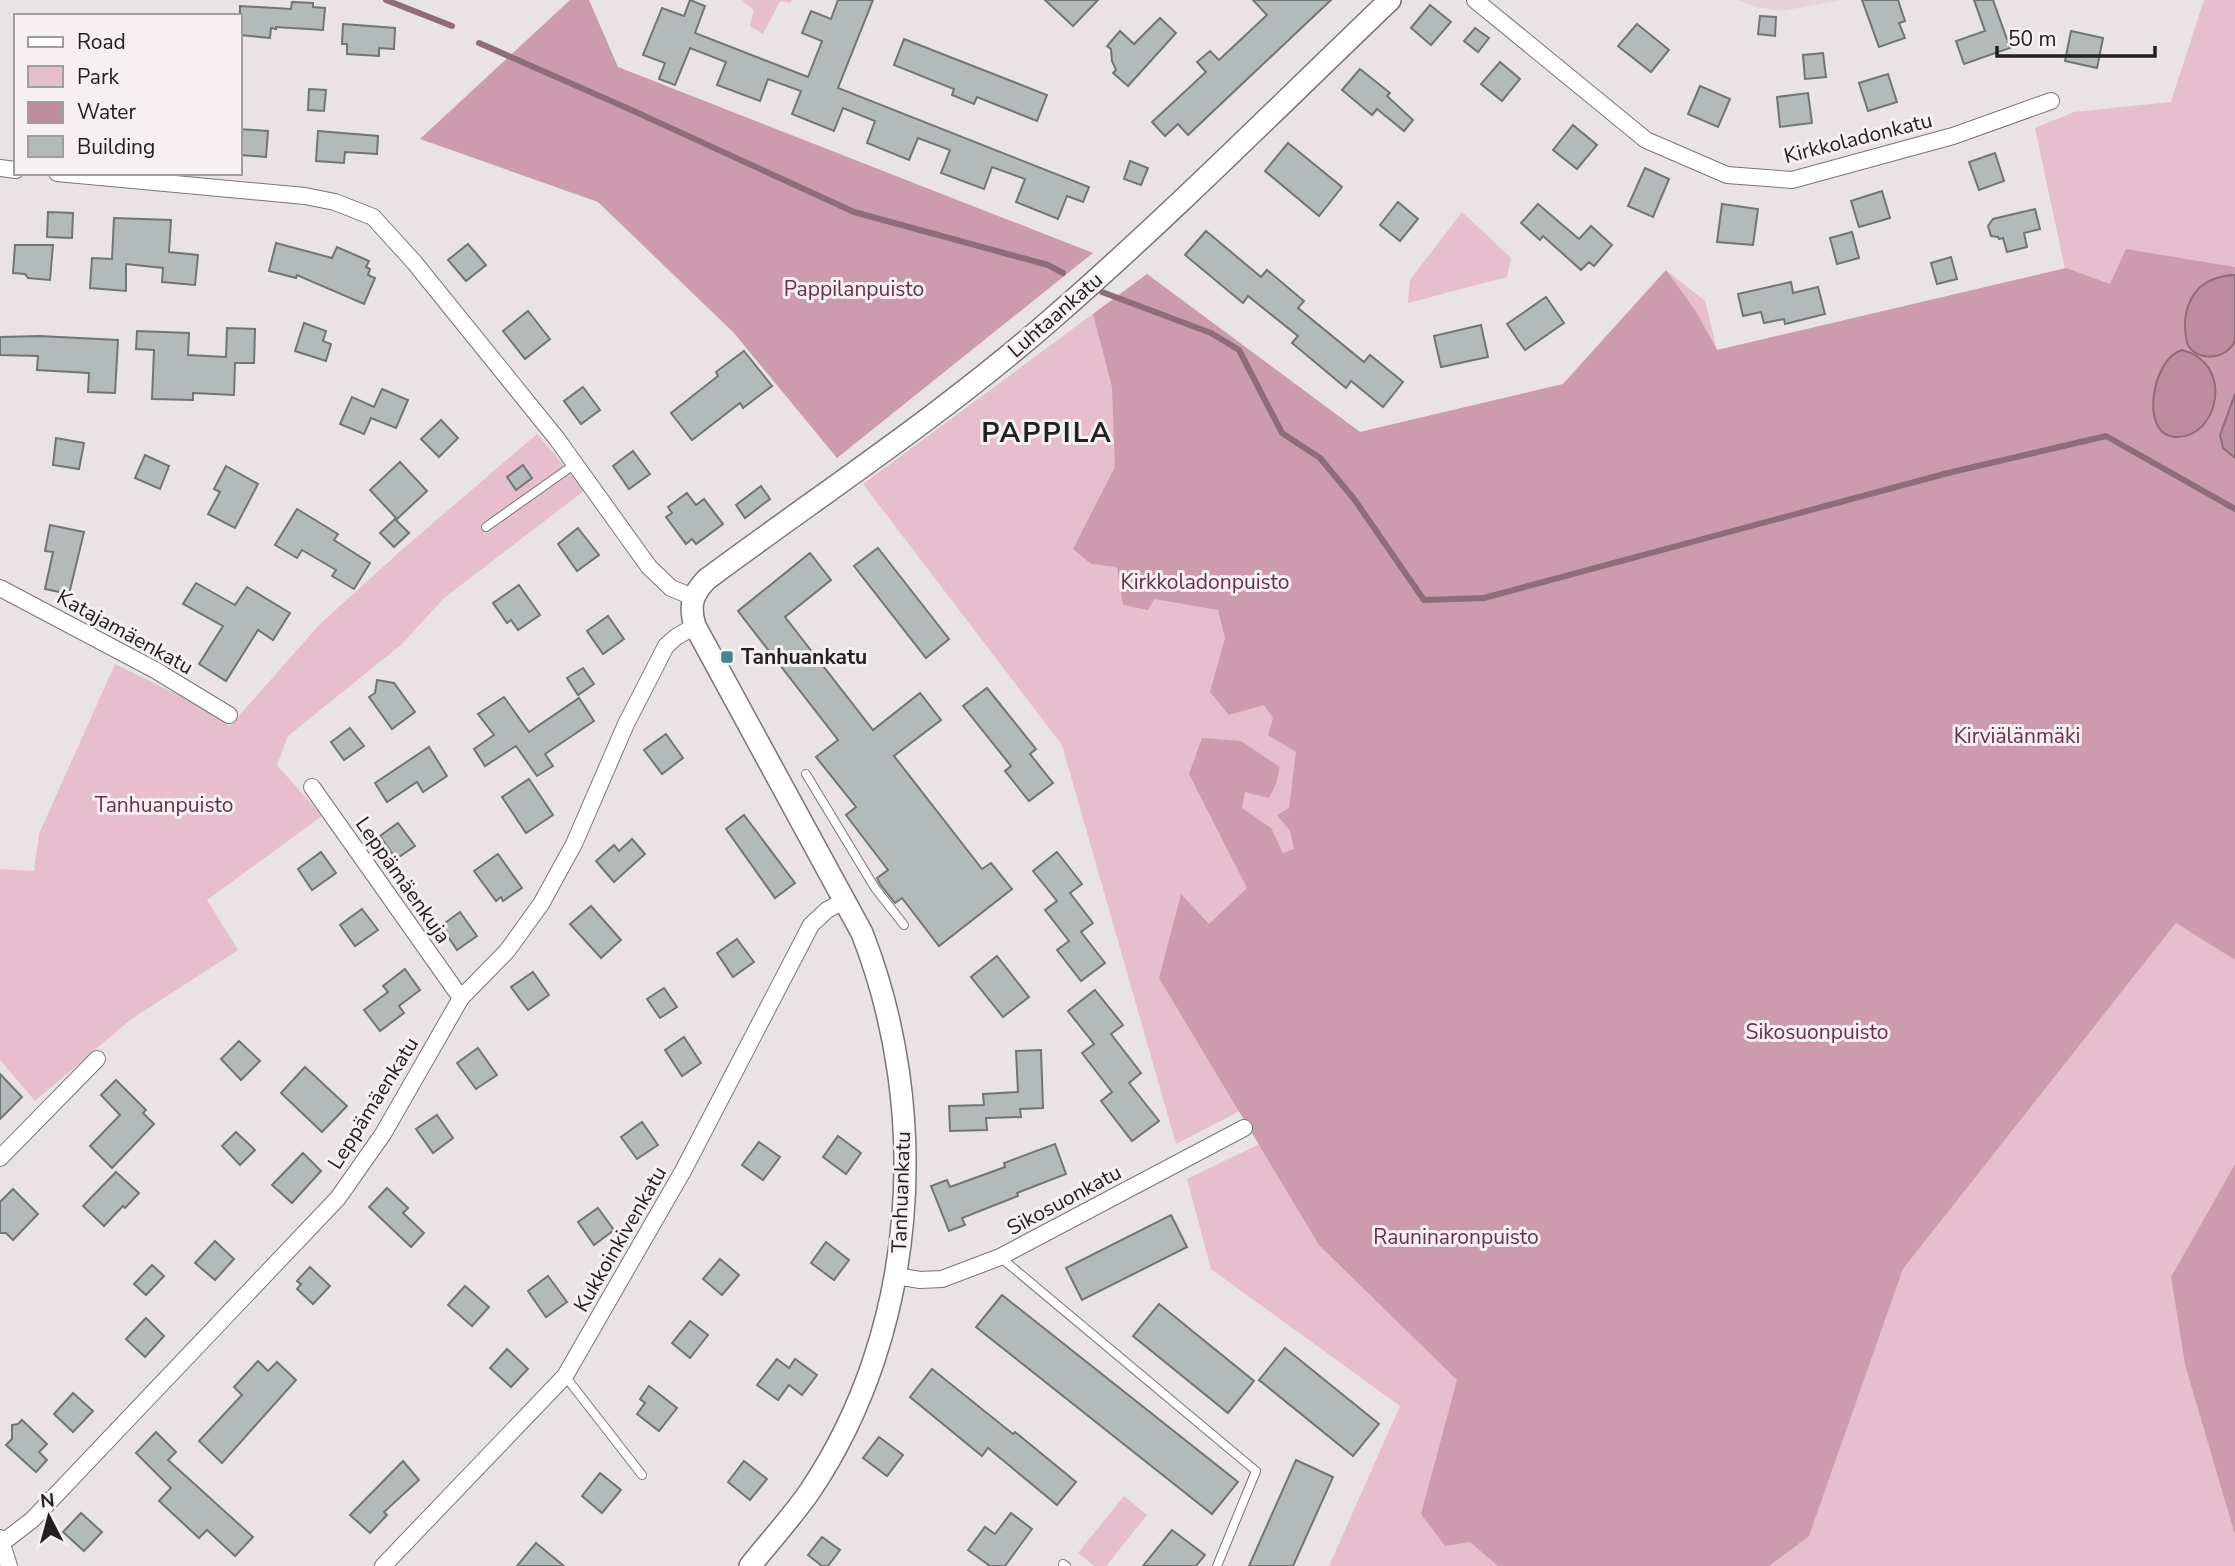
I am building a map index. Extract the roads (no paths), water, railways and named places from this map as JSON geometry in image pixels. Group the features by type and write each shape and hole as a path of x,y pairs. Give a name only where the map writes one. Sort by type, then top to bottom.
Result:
{"street":[{"name":"Luhtaankatu","path":"693,597 707,579 957,396 1055,317 1390,0"},
{"name":"Kirkkoladonkatu","path":"1475,0 1646,140 1727,175 1792,180 1954,136 2051,101"},
{"path":"78,175 308,197 335,202 373,217 414,262 575,464 649,568 671,588 693,597"},
{"name":"Katajamäenkatu","path":"0,588 155,670 229,715"},
{"name":"Tanhuankatu","path":"693,597 691,611 695,626 862,933 880,984 899,1071 904,1120 903,1232 896,1276 864,1384 841,1436 809,1492 750,1566"},
{"name":"Leppämäenkatu","path":"1,1541 32,1520 338,1198 383,1134 461,998 507,951 541,904 574,844 626,724 666,646 695,626"},
{"name":"Leppämäenkuja","path":"312,787 461,998"},
{"name":"Kukkoinkivenkatu","path":"383,1566 565,1376 683,1171 811,925 827,910 844,901"},
{"path":"0,1158 97,1059"},
{"name":"Sikosuonkatu","path":"896,1276 920,1280 942,1279 1000,1257 1244,1128"},
{"path":"1,1541 9,1566"}],"lane":[{"path":"486,527 575,464"},
{"path":"807,774 875,888 904,925"},
{"path":"1000,1257 1256,1471 1217,1566"},
{"path":"565,1376 642,1475"}],"water":[{"path":"2235,275 2235,340 2226,352 2219,355 2197,354 2191,349 2186,338 2185,321 2190,302 2194,294 2207,282"},
{"path":"2182,350 2199,358 2209,369 2215,384 2215,399 2211,414 2202,426 2190,434 2175,437 2164,433 2157,424 2153,411 2154,396 2163,367 2172,356"},
{"path":"2235,394 2235,458 2223,448 2220,435"}],"waterway":[{"path":"386,0 452,26"},
{"path":"479,43 854,212 1048,265 1063,273"},
{"path":"1102,292 1211,333 1239,350 1282,433 1320,458 1354,499 1424,600 1484,598 1948,473 2106,436 2235,509"}],"place":[{"name":"Tanhuankatu","path":"727,657"}],"district":[{"name":"PAPPILA","path":"1047,432"}],"park label":[{"name":"Pappilanpuisto","path":"854,289"},
{"name":"Kirkkoladonpuisto","path":"1205,582"},
{"name":"Kirviälänmäki","path":"2017,736"},
{"name":"Tanhuanpuisto","path":"164,805"},
{"name":"Sikosuonpuisto","path":"1817,1032"},
{"name":"Rauninaronpuisto","path":"1456,1237"}]}
